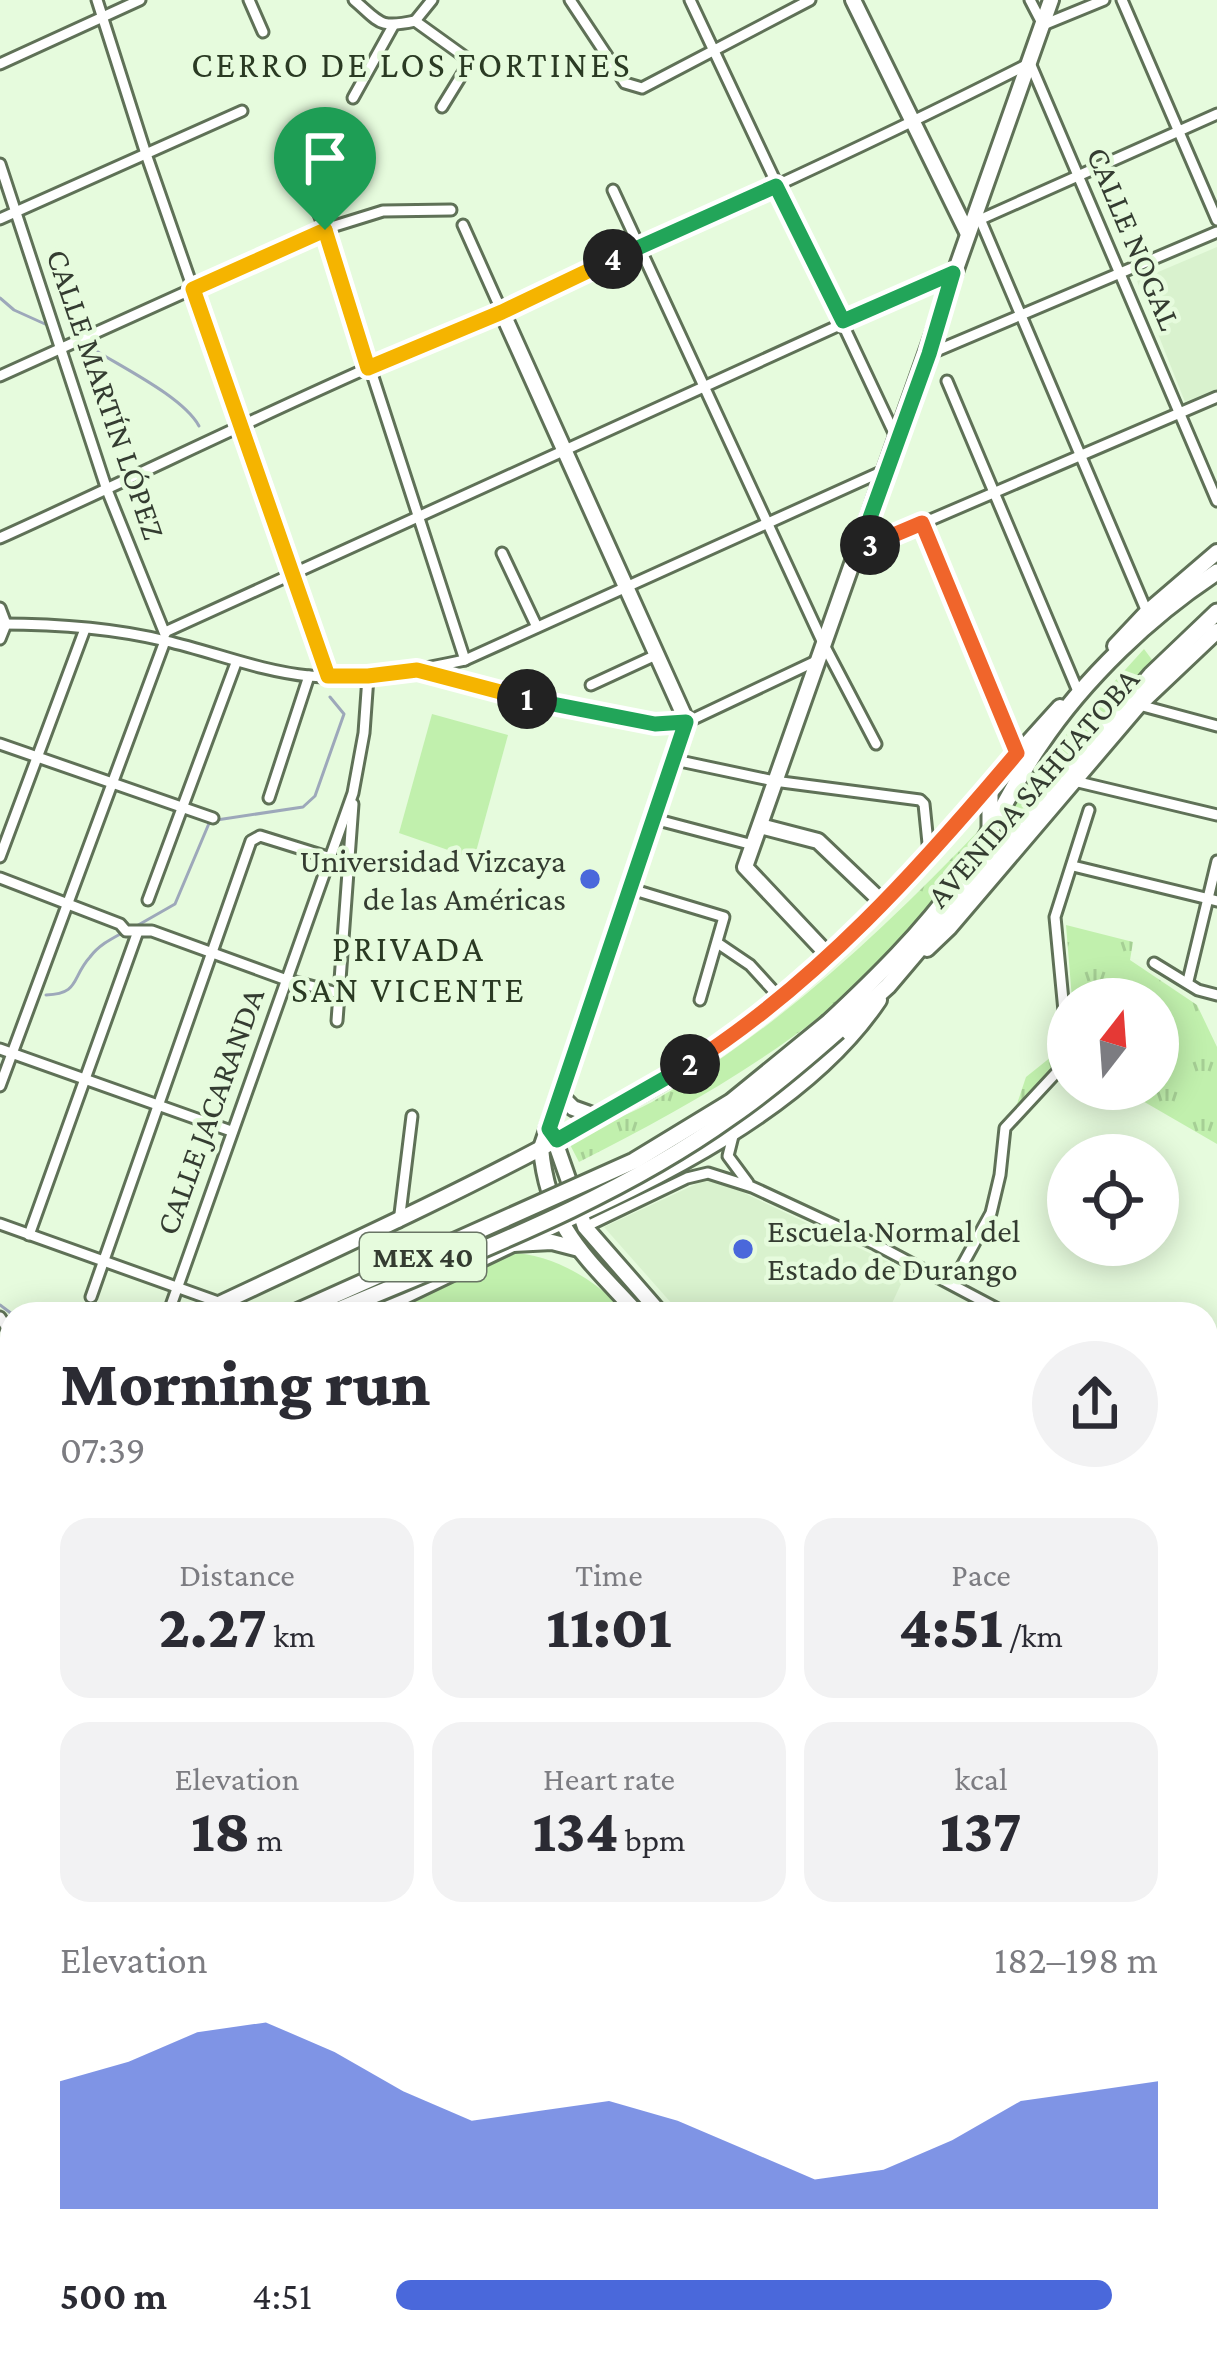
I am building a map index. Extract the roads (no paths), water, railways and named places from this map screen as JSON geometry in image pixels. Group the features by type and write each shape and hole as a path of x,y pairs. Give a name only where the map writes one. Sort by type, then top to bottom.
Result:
{"main road":[{"name":"AVENIDA SAHUATOBA","path":"1078,692 1217,572"},
{"name":"AVENIDA SAHUATOBA","path":"888,986 1070,780 1151,675 1217,612"},
{"name":"MEX 40","path":"1024,755 1042,741 1078,692"},
{"name":"AVENIDA SAHUATOBA","path":"356,1302 642,1172 729,1119 834,1026 923,928 990,832 1024,755"},
{"path":"990,784 990,832"},
{"name":"MEX 40","path":"834,1026 888,986"},
{"name":"AVENIDA SAHUATOBA","path":"319,1302 634,1161 731,1102 834,1026"}],"street":[{"path":"97,0 328,676"},
{"path":"0,64 140,0"},
{"path":"249,0 263,32"},
{"path":"354,0 372,20 393,26 415,21 432,0"},
{"path":"570,0 625,83 642,88 810,0"},
{"path":"690,0 898,441"},
{"path":"853,0 967,232"},
{"path":"1030,0 1043,25"},
{"path":"828,955 745,867 1051,0"},
{"path":"1043,25 1105,0"},
{"path":"1122,0 1217,220"},
{"path":"415,21 466,57 466,68 442,107"},
{"path":"353,98 393,26"},
{"path":"0,538 776,186 1030,63"},
{"name":"CALLE NOGAL","path":"1030,63 1217,501"},
{"path":"0,219 242,112"},
{"path":"967,232 980,219 1217,114"},
{"name":"CALLE MARTÍN LÓPEZ","path":"0,164 106,490 165,636"},
{"path":"301,171 325,230 466,661"},
{"path":"613,190 823,644 876,744"},
{"path":"0,376 325,230 383,211 451,210"},
{"path":"980,219 1147,612"},
{"path":"463,225 686,722 560,1096 553,1134 586,1227 651,1302"},
{"path":"929,354 1217,232"},
{"path":"0,1086 6,1051 165,636 703,384 953,273"},
{"path":"947,381 1078,692"},
{"path":"858,551 1217,397"},
{"path":"3,624 165,636 236,663 309,676 417,670 466,661 765,521 888,469"},
{"path":"922,523 1024,755"},
{"name":"AVENIDA SAHUATOBA","path":"553,1134 598,1117 724,1043 780,998 882,902 990,784 1024,755 1147,612 1217,552"},
{"path":"502,553 537,627"},
{"path":"0,608 0,639"},
{"path":"0,857 86,629"},
{"name":"AVENIDA SAHUATOBA","path":"1070,780 1139,705 1209,645 1217,631"},
{"path":"591,686 656,655"},
{"path":"417,670 576,710 655,724 686,722 816,661"},
{"path":"148,900 236,663"},
{"path":"268,798 309,676"},
{"name":"CALLE JACARANDA","path":"171,1302 353,793 368,676"},
{"path":"1139,705 1217,726"},
{"path":"0,744 213,818"},
{"path":"675,760 774,782 920,800 929,854"},
{"path":"1070,780 1217,815"},
{"path":"337,1021 353,793"},
{"path":"952,1284 991,1213 1005,1128 1057,1072 1066,1052 1055,917 1089,811"},
{"path":"654,819 753,845"},
{"path":"760,826 818,841 882,902"},
{"path":"91,1298 251,841 260,836 350,864"},
{"path":"1188,982 1212,900 1217,861"},
{"path":"1073,866 1212,900"},
{"path":"0,878 66,901 137,934 152,932 338,993"},
{"path":"631,889 724,917 700,1000"},
{"path":"29,1235 137,934"},
{"path":"719,944 749,964 780,998"},
{"path":"1154,963 1198,990 1217,995"},
{"path":"580,1250 586,1227 737,1129 823,1064 866,1020 888,986"},
{"path":"6,1051 231,1131"},
{"path":"560,1096 574,1108 598,1117"},
{"path":"399,1222 412,1116"},
{"path":"737,1129 728,1156 752,1187"},
{"path":"223,1302 399,1222 541,1148 553,1134"},
{"path":"541,1148 545,1186 560,1223 627,1302"},
{"path":"392,1302 560,1223 586,1227 699,1174 752,1187 984,1302"},
{"path":"0,1224 218,1302"},
{"path":"513,1244 552,1242 580,1250"}],"waterway":[{"path":"0,298 45,324"},
{"path":"93,349 166,394 199,426"},
{"path":"133,928 175,904 210,821 303,807 315,796 344,714 330,697"},
{"path":"46,995 70,988 94,953 124,932"}],"place":[{"name":"Universidad Vizcaya de las Américas","path":"590,879"},
{"name":"Escuela Normal del Estado de Durango","path":"743,1249"}],"district":[{"name":"CERRO DE LOS FORTINES","path":"412,64"},
{"name":"PRIVADA SAN VICENTE","path":"409,968"}]}
